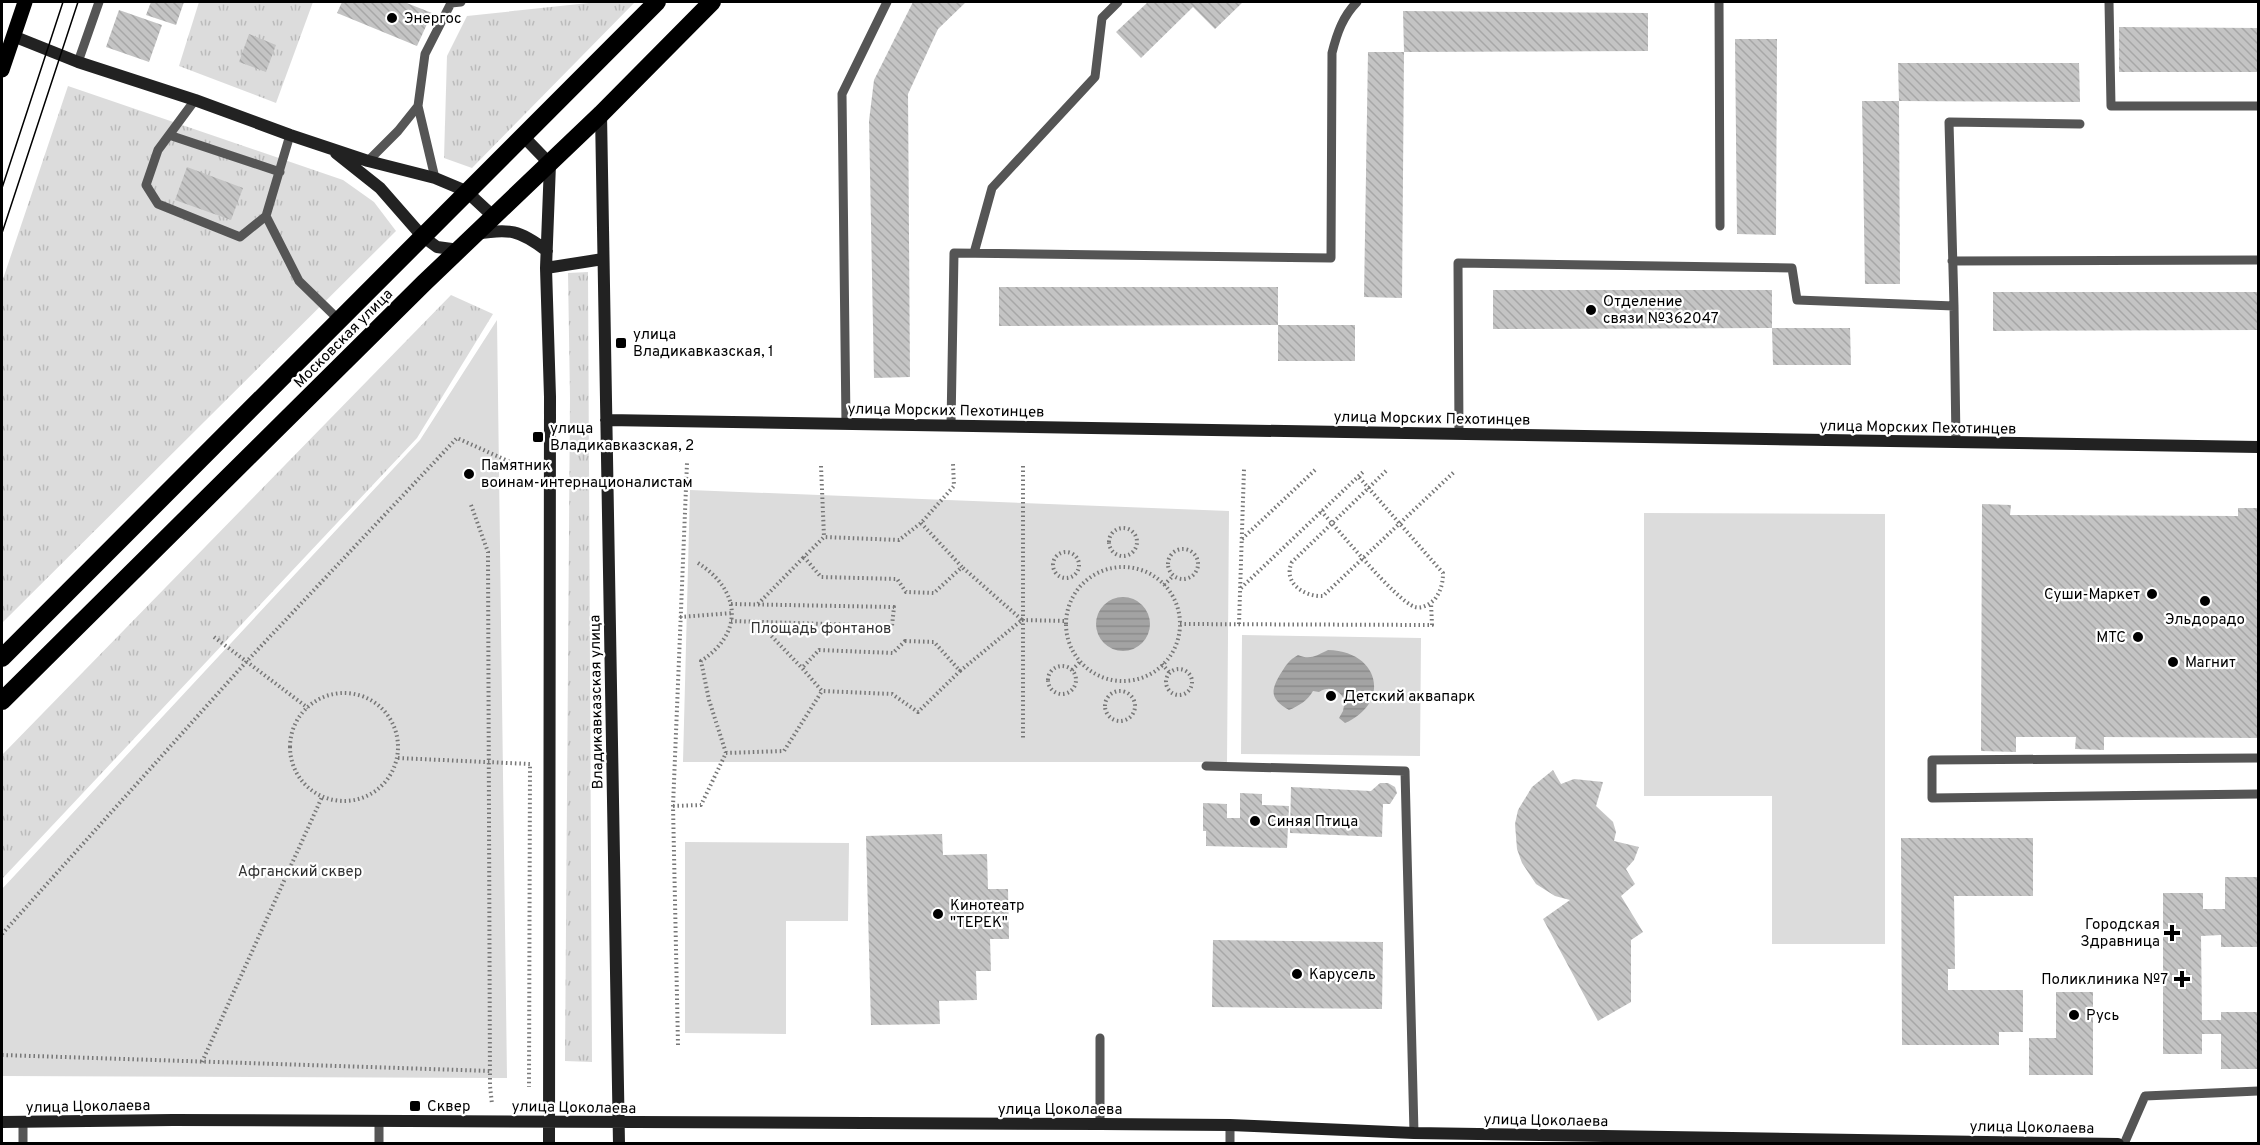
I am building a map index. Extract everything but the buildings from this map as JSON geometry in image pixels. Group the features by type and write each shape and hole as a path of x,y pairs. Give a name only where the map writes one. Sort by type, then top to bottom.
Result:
{"highway":[{"name":"Московская улица","path":"2,658 156,501 657,2"},
{"name":"Московская улица","path":"2,701 475,234 601,114 712,2"}],"main road":[{"path":"2,70 25,2"}],"street":[{"path":"13,36 78,62 195,100 290,135 435,178 466,191 494,217"},
{"name":"Владикавказская улица","path":"601,114 619,1143"},
{"path":"522,135 550,164 546,268 550,397 549,1143"},
{"path":"328,147 380,188 422,236 437,247 459,250"},
{"path":"475,234 510,230 532,239 547,251"},
{"path":"546,268 603,259"},
{"name":"улица Морских Пехотинцев","path":"606,420 2259,447"},
{"name":"улица Цоколаева","path":"2,1122 173,1120 1230,1125 1414,1133 1868,1142 2118,1143"}],"lane":[{"path":"78,62 99,2"},
{"path":"435,178 418,106 425,54 451,3 461,2"},
{"path":"846,423 842,94 887,2"},
{"path":"974,254 992,188 1095,77 1102,18 1118,2"},
{"path":"951,425 954,253 1331,258 1332,53 1337,33 1348,11 1357,2"},
{"path":"1719,2 1720,226"},
{"path":"2109,2 2111,106 2259,106"},
{"path":"195,100 158,150 146,185 158,204 240,237 266,216 290,135"},
{"path":"368,160 398,132 418,106"},
{"path":"1956,442 1949,122 2080,124"},
{"path":"169,135 280,172"},
{"path":"266,216 299,281 339,321"},
{"path":"1952,261 2259,260"},
{"path":"1459,434 1458,263 1792,268 1797,300 1954,306"},
{"path":"2259,758 1932,760 1932,798 2259,794"},
{"path":"1206,766 1405,771 1414,1133"},
{"path":"1100,1124 1101,1038"},
{"path":"2124,1143 2145,1096 2259,1091"},
{"path":"379,1121 379,1143"},
{"path":"23,1122 23,1143"},
{"path":"1230,1125 1230,1143"}],"path":[{"path":"2,934 247,661 458,438 519,466"},
{"path":"678,1045 673,806 687,463"},
{"path":"758,604 824,537 899,540 921,523 954,486 953,464"},
{"path":"821,466 824,537"},
{"path":"1023,466 1023,738"},
{"path":"1239,624 1244,469"},
{"path":"1242,539 1315,470"},
{"path":"1240,588 1364,471"},
{"path":"1386,471 1292,562 1289,567 1291,581 1301,591 1312,597 1323,596 1454,472"},
{"path":"1321,511 1397,594 1413,606 1422,608 1431,602 1442,586 1443,573 1358,476"},
{"path":"471,505 488,552 492,1104"},
{"path":"921,523 962,567 1022,620 1066,621"},
{"path":"1124,528 1135,535 1137,546 1131,554 1121,555 1114,553 1109,541 1114,531 1124,528"},
{"path":"1184,549 1193,553 1197,563 1193,576 1185,579 1173,576 1167,566 1172,553 1184,549"},
{"path":"1067,551 1078,558 1079,568 1075,575 1069,578 1061,577 1055,571 1053,564 1060,553 1067,551"},
{"path":"1120,566 1121,555"},
{"path":"804,557 821,578 897,579 906,592 934,592 962,567"},
{"path":"673,806 701,805 726,753 709,700 701,661 717,649 725,638 733,614 731,604 720,582 698,563"},
{"path":"1120,566 1137,568 1149,573 1164,585 1173,597 1180,624 1176,644 1168,659 1153,672 1135,680 1115,681 1094,673 1080,662 1071,648 1066,632 1066,621 1070,600 1082,583 1099,571 1120,566"},
{"path":"1075,575 1082,583"},
{"path":"1164,585 1173,576"},
{"path":"1180,624 1432,625 1431,602"},
{"path":"731,604 894,607 892,626 731,621"},
{"path":"680,617 733,614"},
{"path":"759,622 822,692 892,694 918,712 960,671 1022,620"},
{"path":"213,637 308,708"},
{"path":"802,668 819,650 893,653 905,641 934,642 960,671"},
{"path":"1072,670 1080,662"},
{"path":"1162,664 1170,673"},
{"path":"1064,666 1072,670 1076,680 1072,691 1065,694 1053,691 1048,682 1053,670 1064,666"},
{"path":"1180,669 1188,673 1192,682 1188,693 1182,696 1174,695 1167,689 1166,681 1170,673 1180,669"},
{"path":"1119,680 1120,692"},
{"path":"726,753 784,751 822,692"},
{"path":"1120,692 1130,696 1134,706 1132,714 1121,721 1110,718 1105,709 1109,696 1120,692"},
{"path":"335,693 363,695 385,710 397,732 398,758 385,783 367,796 349,801 335,801 322,797 304,784 294,768 290,749 294,726 308,708 312,702 335,693"},
{"path":"398,758 530,764 529,1087"},
{"path":"202,1062 322,797"},
{"path":"2,1055 491,1071"}],"green space":[{"path":"199,2 313,2 276,103 179,66"},
{"path":"598,2 635,2 472,168 444,158 447,56 467,16"},
{"path":"68,86 343,180 374,202 396,231 2,623 2,282"},
{"path":"588,272 592,1062 565,1061 570,398 568,273"},
{"path":"451,295 493,314 417,438 2,879 2,755"},
{"name":"Афганский сквер","path":"497,320 507,1078 2,1076 2,889 420,440"},
{"name":"Площадь фонтанов","path":"690,490 1229,511 1227,762 683,762"},
{"path":"1644,513 1885,514 1885,944 1772,944 1772,796 1644,796"},
{"name":"Детский аквапарк","path":"1242,635 1421,638 1420,756 1241,754"},
{"path":"685,842 849,843 848,921 786,921 786,1034 685,1033"}],"shaded area":[{"path":"1118,597 1128,597 1138,601 1146,609 1150,624 1146,639 1138,647 1128,651 1118,651 1108,647 1100,639 1096,629 1096,619 1100,609 1108,601"},
{"path":"1328,650 1345,653 1359,659 1368,668 1373,679 1374,691 1369,703 1360,714 1345,723 1339,718 1345,700 1334,690 1313,691 1303,702 1289,710 1278,702 1274,694 1277,679 1292,659 1298,655 1313,657"}],"tram line":[{"path":"2,188 63,2"},
{"path":"2,233 78,2"}],"place":[{"name":"Энергос","path":"392,18"},
{"name":"Отделение связи №362047","path":"1591,310"},
{"name":"улица Владикавказская, 1","path":"621,343"},
{"name":"улица Владикавказская, 2","path":"538,437"},
{"name":"Памятник воинам-интернационалистам","path":"469,474"},
{"name":"Суши-Маркет","path":"2152,594"},
{"name":"Эльдорадо","path":"2205,601"},
{"name":"МТС","path":"2138,637"},
{"name":"Магнит","path":"2173,662"},
{"name":"Детский аквапарк","path":"1331,696"},
{"name":"Синяя Птица","path":"1255,821"},
{"name":"Кинотеатр \"ТЕРЕК\"","path":"938,914"},
{"name":"Городская Здравница","path":"2172,933"},
{"name":"Карусель","path":"1297,974"},
{"name":"Поликлиника №7","path":"2182,979"},
{"name":"Русь","path":"2074,1015"},
{"name":"Сквер","path":"415,1106"}]}
